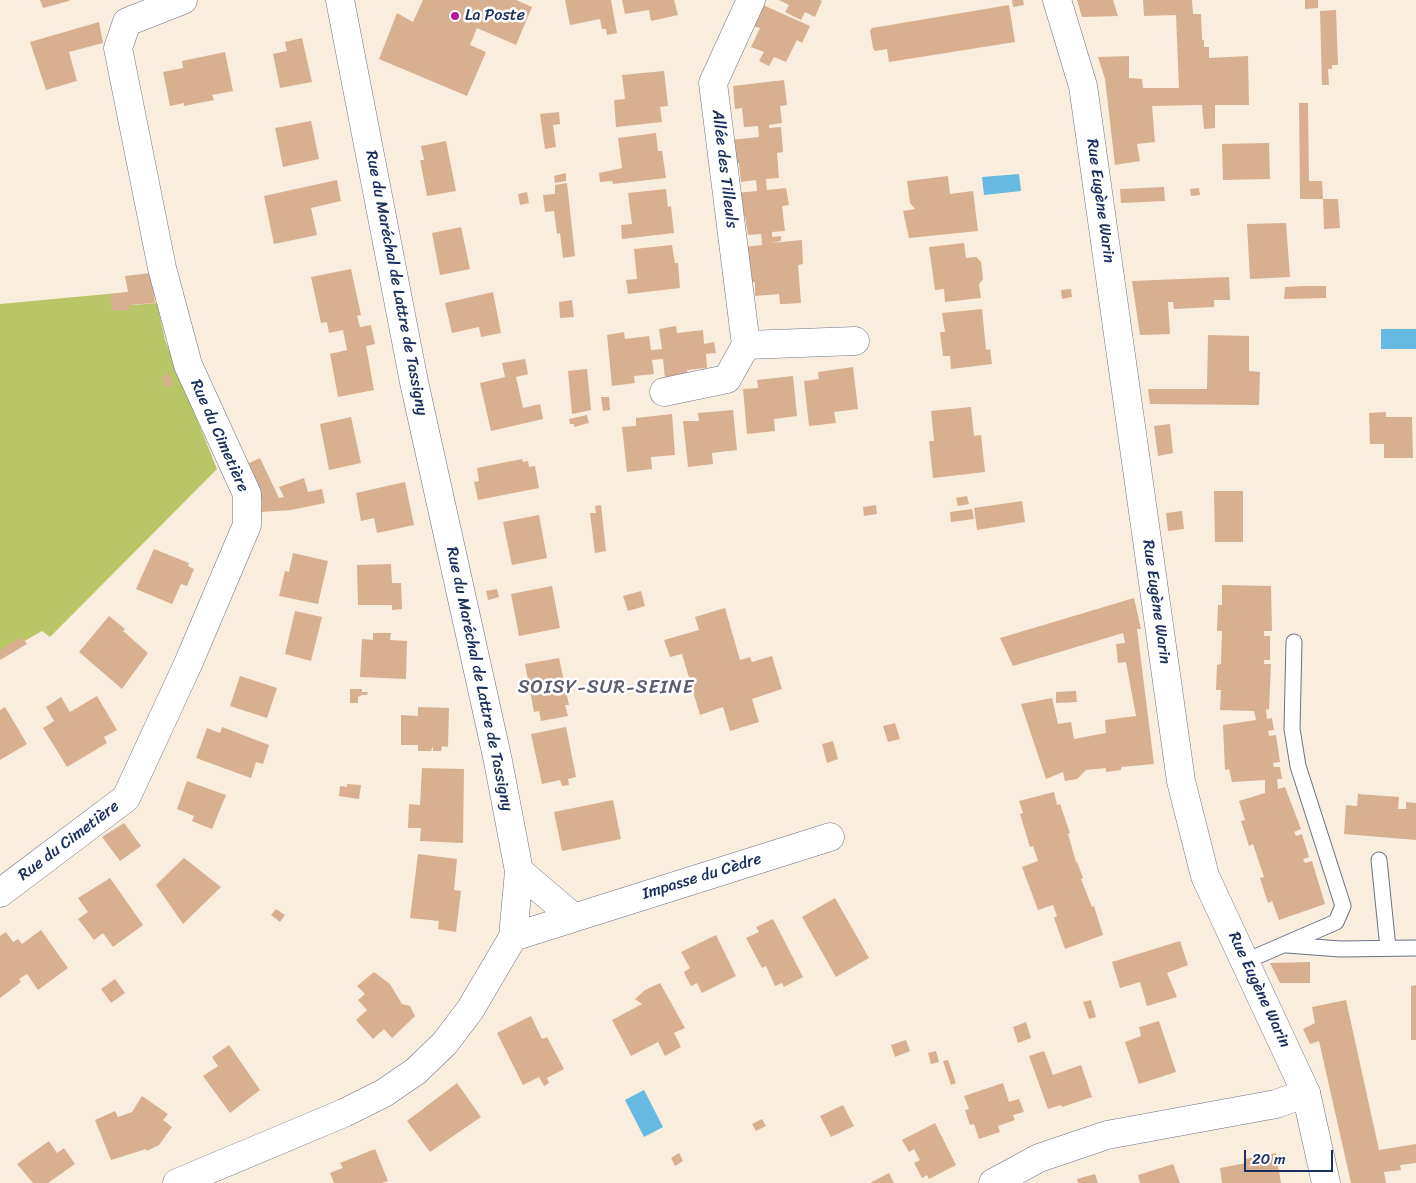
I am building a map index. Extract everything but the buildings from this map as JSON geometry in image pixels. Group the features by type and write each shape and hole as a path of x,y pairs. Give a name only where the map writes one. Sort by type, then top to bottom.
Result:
{"street":[{"name":"Rue du Cimetière","path":"0,892 126,798 188,664 247,525 247,494 185,355 162,268 118,48 127,22 183,0"},
{"name":"Rue du Maréchal de Lattre de Tassigny","path":"177,1183 344,1114 384,1093 416,1072 445,1043 470,1010 513,937 519,871 498,761 414,382 340,0"},
{"name":"Allée des Tilleuls","path":"746,346 713,83 751,0"},
{"name":"Rue Eugène Warin","path":"1057,0 1083,86 1181,781 1206,876 1306,1093 1326,1183"},
{"path":"664,392 726,379 746,346 855,341"},
{"name":"Impasse du Cèdre","path":"513,937 830,837"},
{"path":"519,871 573,917"},
{"path":"993,1183 1039,1158 1107,1135 1276,1104 1306,1093"}],"lane":[{"path":"1246,961 1336,922 1343,906 1298,766 1292,729 1294,642"},
{"path":"1380,860 1388,948"},
{"path":"1283,944 1340,949 1416,948"}],"green space":[{"path":"129,292 132,305 157,303 165,340 217,469 50,637 42,631 0,655 0,304"}],"water":[{"path":"1019,174 1021,191 984,195 982,177"},
{"path":"1381,329 1416,329 1416,349 1381,349"},
{"path":"644,1090 663,1127 644,1137 625,1100"}],"place":[{"name":"La Poste","path":"455,16"}],"district":[{"name":"SOISY-SUR-SEINE","path":"606,688"}]}
